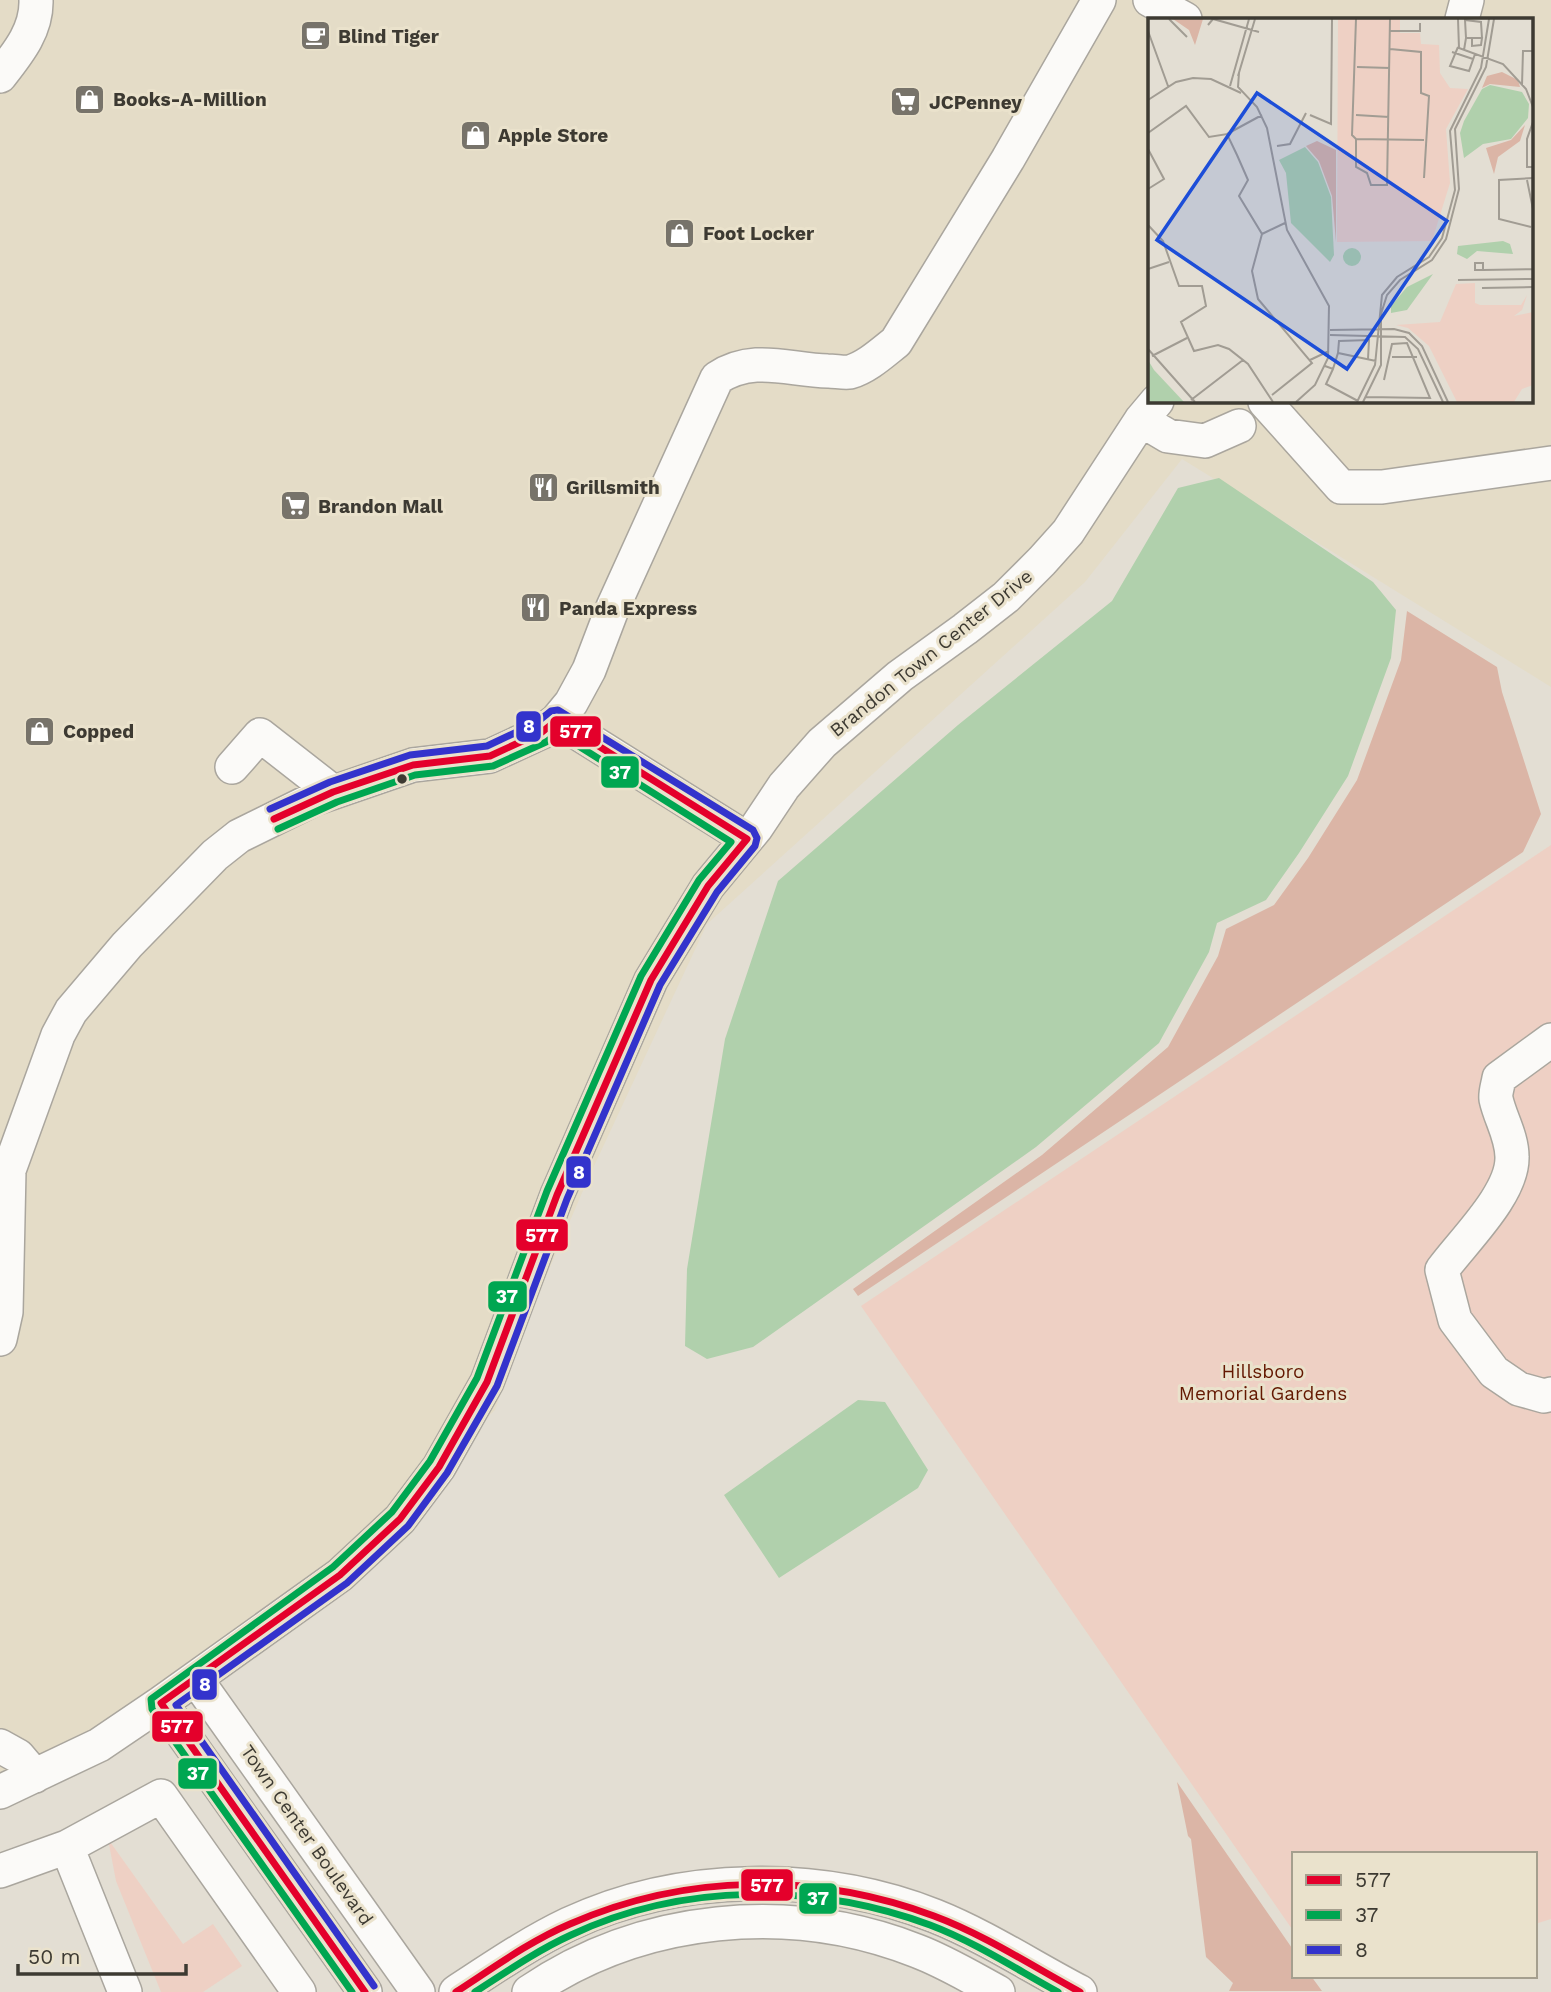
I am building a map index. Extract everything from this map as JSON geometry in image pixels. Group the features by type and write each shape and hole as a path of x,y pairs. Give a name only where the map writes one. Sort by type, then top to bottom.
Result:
{"street":[{"path":"0,76 25,45 36,11 36,0"},
{"path":"0,1339 6,1312 9,1170 58,1035 71,1011 127,945 215,855 239,836 333,792 413,765 490,756 542,732 557,720 572,703 589,670 613,607 717,378 734,368 770,364 849,372 873,361 896,342 1008,159 1099,0"},
{"path":"1150,0 1183,18"},
{"path":"1462,18 1467,0"},
{"path":"1265,402 1341,487 1382,487 1551,463"},
{"path":"1149,411 1168,436 1205,441 1239,426"},
{"name":"Brandon Town Center Drive","path":"0,1793 99,1745 161,1703 340,1575 400,1519 439,1467 487,1382 557,1195 651,980 708,886 747,839 795,772 848,718 913,666 985,614 1035,569 1068,532 1149,411"},
{"path":"557,720 747,839"},
{"path":"232,766 260,735 333,792"},
{"path":"1551,1040 1499,1078 1496,1098 1505,1122 1512,1158 1505,1187 1485,1218 1442,1270 1455,1320 1494,1372 1519,1389 1544,1396 1551,1394"},
{"name":"Town Center Boulevard","path":"196,1679 418,1992"},
{"path":"161,1703 365,1992"},
{"path":"0,1745 18,1756 35,1776"},
{"path":"0,1871 67,1847 161,1796 299,1992"},
{"path":"67,1847 125,1992"},
{"path":"456,1992 523,1948 594,1913 659,1895 702,1887 779,1884 847,1891 906,1905 967,1930 1080,1992"},
{"path":"529,1992 584,1961 631,1942 693,1927 758,1921 826,1926 892,1942 942,1961 998,1992"}],"shaded area":[{"path":"0,0 1551,0 1551,687 1182,459 1085,582 707,924 588,1179 520,1337 495,1410 252,1638 0,1792"},
{"path":"1219,478 1373,582 1396,610 1391,658 1348,776 1266,900 1217,923 1209,952 1159,1043 1036,1147 753,1347 707,1359 685,1346 687,1269 725,1039 778,881 958,725 1112,601 1178,488"},
{"path":"1407,611 1497,667 1502,692 1541,814 1523,852 858,1296 853,1289 1042,1155 1168,1047 1218,956 1226,929 1274,905 1308,858 1357,780 1401,660"},
{"path":"858,1400 885,1402 928,1470 918,1488 779,1578 724,1495"},
{"path":"1177,1782 1292,1948 1292,1978 1312,1978 1322,1991 1229,1991 1233,1983 1206,1957 1191,1839 1188,1836"}],"green space":[{"name":"Hillsboro Memorial Gardens","path":"1551,845 1551,1919 1537,1923 1537,1852 1292,1852 1292,1929 861,1306"},
{"path":"108,1839 183,1944 213,1924 242,1966 203,1992 161,1992 116,1881"}],"transit line":[{"name":"8","path":"270,809 330,782 410,755 487,746 536,723 551,711 558,710 753,830 757,838 755,846 717,892 660,985 567,1199 497,1386 447,1473 408,1526 347,1583 176,1705 374,1986"},
{"name":"577","path":"274,819 333,792 413,765 490,756 542,732 557,720 747,839 708,886 651,980 557,1195 487,1382 439,1467 400,1519 340,1575 161,1703 365,1992"},
{"name":"37","path":"278,829 337,802 415,775 493,766 546,742 558,733 731,842 699,880 641,976 547,1191 477,1378 430,1461 392,1512 333,1567 151,1699 152,1709 352,1992"},
{"name":"577","path":"456,1992 541,1938 614,1907 705,1887 751,1884 844,1892 934,1916 990,1942 1080,1992"},
{"name":"37","path":"475,1992 546,1947 614,1918 658,1905 704,1897 750,1894 842,1901 886,1911 963,1939 1058,1992"}],"place":[{"name":"Blind Tiger","path":"315,36"},
{"name":"Books-A-Million","path":"90,99"},
{"name":"JCPenney","path":"906,102"},
{"name":"Apple Store","path":"475,135"},
{"name":"Foot Locker","path":"680,233"},
{"name":"Grillsmith","path":"543,487"},
{"name":"Brandon Mall","path":"295,506"},
{"name":"Panda Express","path":"536,608"},
{"name":"Copped","path":"40,731"}]}
